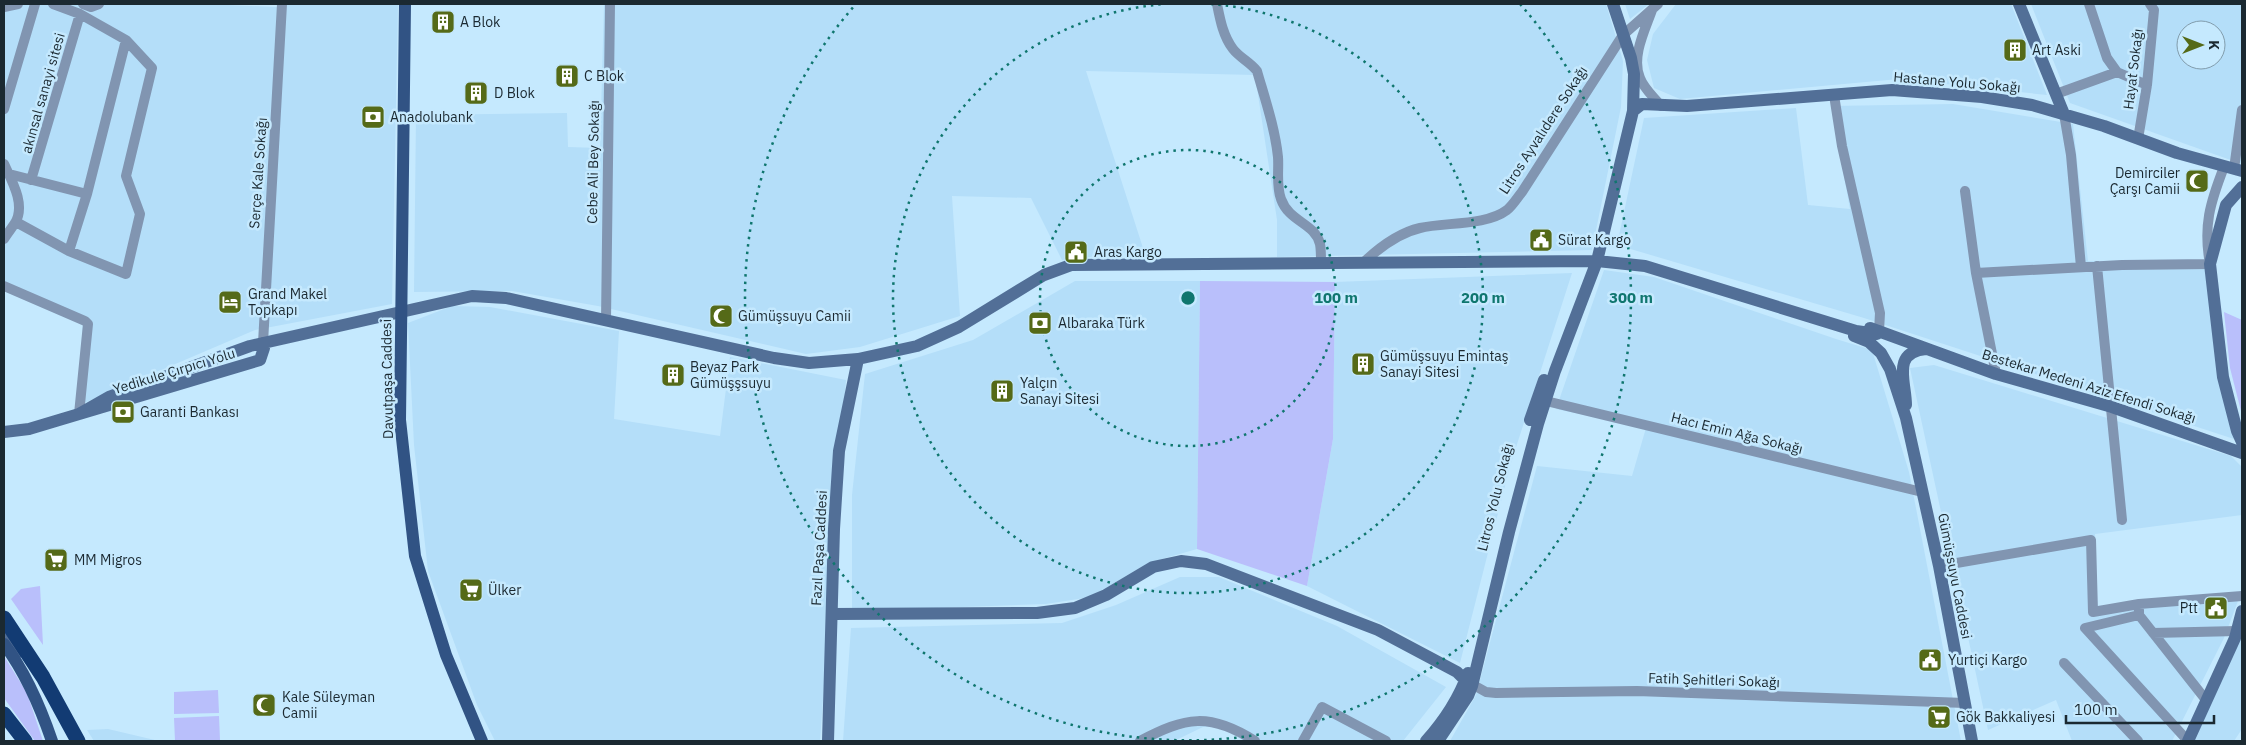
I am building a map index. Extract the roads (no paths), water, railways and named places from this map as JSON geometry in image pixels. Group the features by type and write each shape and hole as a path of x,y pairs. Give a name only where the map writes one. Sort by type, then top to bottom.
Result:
{"highway":[{"path":"4,618 43,677 78,741"},
{"path":"4,714 25,741"}],"main road":[{"name":"Davutpaşa Caddesi","path":"405,4 400,420 415,556 446,655 482,741"},
{"name":"Litros Yolu Sokağı","path":"1438,741 1468,696 1474,656 1496,550 1577,288 1588,268 1597,261 1633,111 1634,74 1630,43 1614,4"},
{"path":"2019,4 2064,114"},
{"name":"Hastane Yolu Sokağı","path":"1633,111 1642,104 1687,106 1892,90 1973,96 2032,105 2233,169"},
{"path":"2242,187 2226,205 2210,264 2223,377 2237,431 2242,442"},
{"path":"263,343 472,296 506,298 758,355 809,363 858,359 918,346 959,327 1044,275 1071,265 1597,261 1645,266 1774,304 1848,333 1876,348 1890,369 1906,418"},
{"name":"Bestekar Medeni Aziz Efendi Sokağı","path":"1774,304 1856,331 1872,334 1876,334 1878,331 1996,374 2112,407 2242,452"},
{"name":"Yedikule Çırpıcı Yolu","path":"4,432 29,428 79,414 260,360 264,348 263,343"},
{"path":"1906,418 1906,396 1902,378 1903,362 1910,353 1926,349"},
{"name":"Fazıl Paşa Caddesi","path":"828,741 834,530 839,451 858,359"},
{"name":"Gümüşsuyu Caddesi","path":"1906,418 1940,566 1972,741"},
{"path":"832,614 1037,613 1075,608 1106,595 1154,567 1181,561 1214,567 1378,630 1457,672 1469,683"},
{"path":"2188,741 2237,631 2242,611"},
{"path":"4,632 20,658 52,741"},
{"path":"4,644 18,663 32,690"},
{"name":"Litros Yolu Sokağı","path":"1426,741 1469,683"}],"street":[{"path":"4,109 35,4"},
{"path":"53,4 82,9 99,4"},
{"name":"Serçe Kale Sokağı","path":"263,343 282,4"},
{"name":"Cebe Ali Bey Sokağı","path":"606,321 610,4"},
{"path":"1217,4 1225,35 1234,50 1257,71 1274,133 1278,157 1280,197 1292,217 1315,232 1320,245 1320,263"},
{"path":"2089,4 2106,58 2117,72 2147,85"},
{"name":"Hayat Sokağı","path":"2138,139 2147,85 2154,10 2150,4"},
{"path":"1630,43 1654,6"},
{"path":"1630,43 1654,6"},
{"path":"16,222 69,251 126,274 140,214 126,176 152,68 126,40 82,9"},
{"name":"akınsal sanayi sitesi","path":"31,180 82,9"},
{"path":"69,251 86,194 126,40"},
{"path":"1630,43 1640,78 1662,106"},
{"name":"Litros Ayvalıdere Sokağı","path":"1364,262 1377,250 1405,233 1419,228 1490,218 1507,210 1630,43"},
{"path":"2056,94 2117,72"},
{"path":"1834,95 1844,154 1880,313 1878,331"},
{"path":"1976,273 2097,266 2210,264 2206,224 2215,190 2233,169 2242,110"},
{"path":"2064,114 2071,155 2081,267"},
{"path":"4,164 14,184 20,209 16,222 4,239"},
{"path":"9,174 86,194"},
{"path":"1965,191 1976,273 1996,374"},
{"path":"2097,266 2122,520"},
{"path":"4,286 88,324 79,414"},
{"name":"Hacı Emin Ağa Sokağı","path":"1541,400 1922,492"},
{"path":"1940,566 2091,540 2093,612 2140,604 2242,596"},
{"path":"2140,604 2139,615 2206,700"},
{"path":"2139,615 2085,628 2188,741"},
{"path":"2153,633 2237,631"},
{"path":"2064,663 2138,741"},
{"name":"Fatih Şehitleri Sokağı","path":"1469,683 1486,692 1496,693 1637,692 1965,703"},
{"path":"1303,741 1322,707 1386,741"},
{"path":"1140,741 1168,726 1195,721 1219,722 1254,741"}],"place":[{"name":"A Blok","path":"443,22"},
{"name":"Art Aski","path":"2015,50"},
{"name":"C Blok","path":"567,76"},
{"name":"D Blok","path":"476,93"},
{"name":"Anadolubank","path":"373,117"},
{"name":"Demirciler Çarşı Camii","path":"2197,181"},
{"name":"Sürat Kargo","path":"1541,240"},
{"name":"Aras Kargo","path":"1076,252"},
{"name":"Grand Makel Topkapı","path":"230,302"},
{"name":"Gümüşsuyu Camii","path":"721,316"},
{"name":"Albaraka Türk","path":"1040,323"},
{"name":"Gümüşsuyu Emintaş Sanayi Sitesi","path":"1363,364"},
{"name":"Beyaz Park Gümüşşsuyu","path":"673,375"},
{"name":"Yalçın Sanayi Sitesi","path":"1002,391"},
{"name":"Garanti Bankası","path":"123,412"},
{"name":"MM Migros","path":"56,560"},
{"name":"Ülker","path":"471,590"},
{"name":"Ptt","path":"2216,608"},
{"name":"Yurtiçi Kargo","path":"1930,660"},
{"name":"Kale Süleyman Camii","path":"264,705"},
{"name":"Gök Bakkaliyesi","path":"1939,717"}]}
